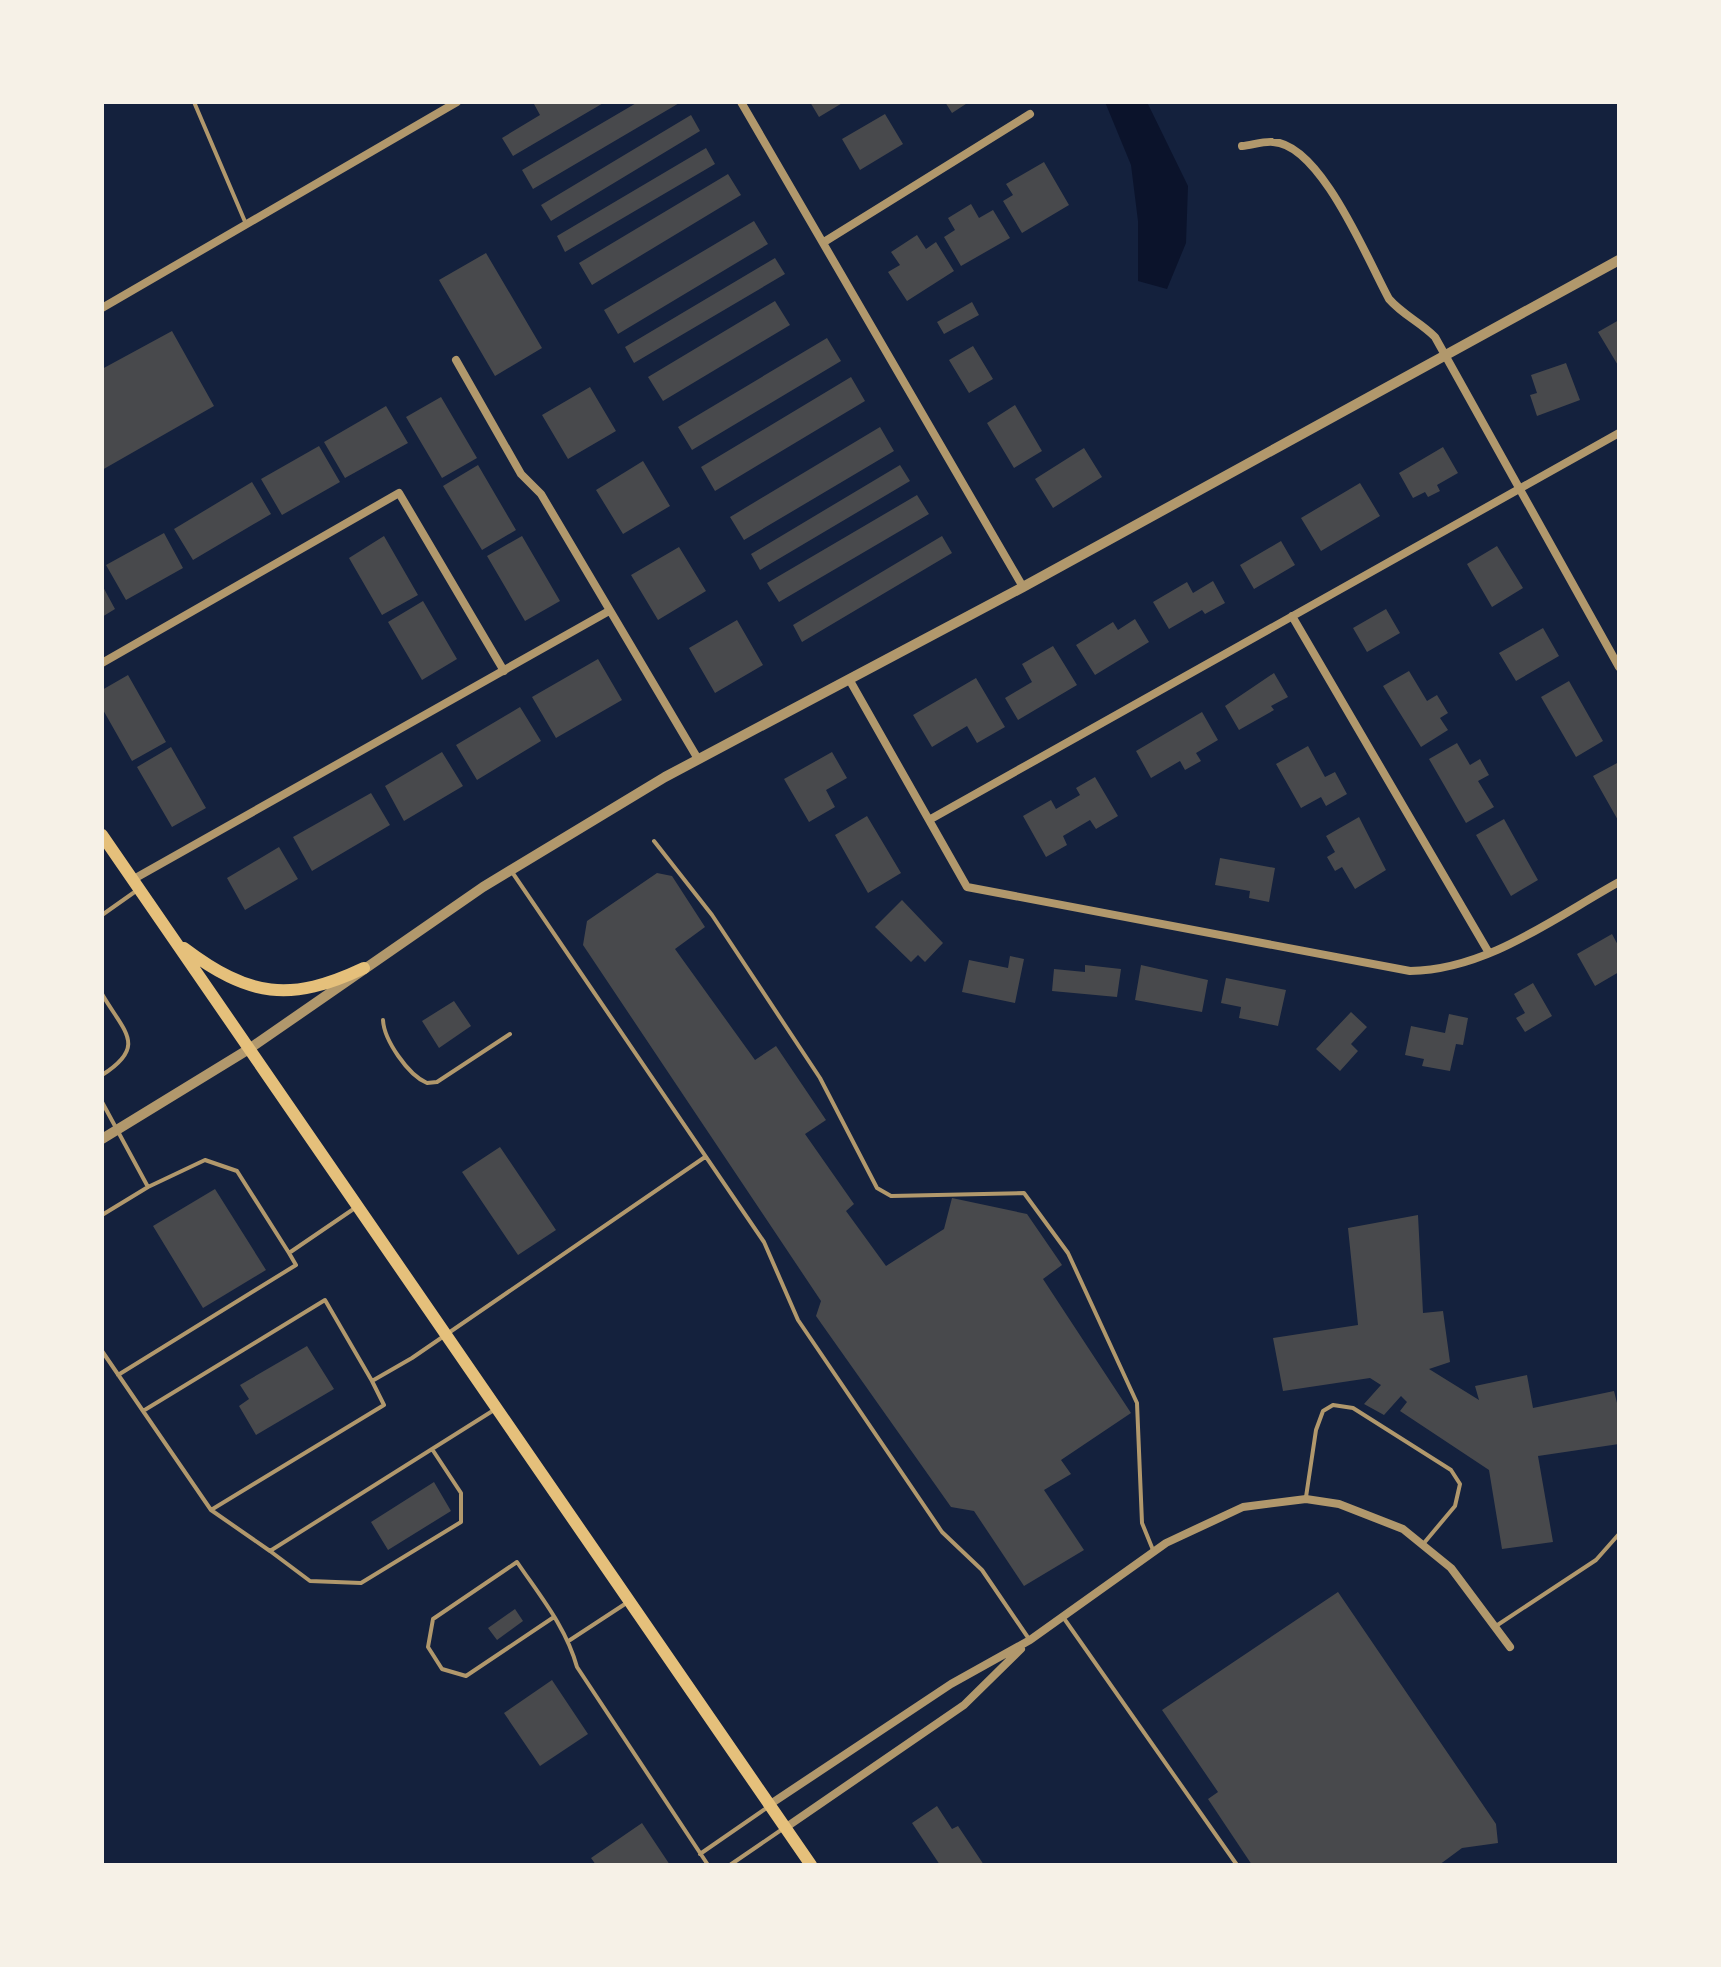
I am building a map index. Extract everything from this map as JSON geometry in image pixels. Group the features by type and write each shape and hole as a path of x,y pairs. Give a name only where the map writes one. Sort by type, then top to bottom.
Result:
{"main road":[{"path":"102,835 811,1865"},
{"path":"175,941 213,969 244,985 270,992 304,991 331,984 364,968"}],"street":[{"path":"102,308 457,102"},
{"path":"741,102 1023,587"},
{"path":"824,242 1030,114"},
{"path":"1242,146 1275,141 1301,154 1322,176 1389,299 1401,313 1421,322 1447,357 1619,667"},
{"path":"102,1139 249,1049 510,870 698,759 1023,587 1619,260"},
{"path":"456,360 521,474 541,494 698,759"},
{"path":"929,820 1619,433"},
{"path":"102,663 399,493 504,671"},
{"path":"136,884 609,611"},
{"path":"1292,616 1489,953"},
{"path":"849,679 967,887 1410,971 1460,965 1489,953 1619,882"},
{"path":"769,1805 951,1684 1030,1640 1154,1552 1203,1523 1243,1507 1306,1499 1339,1504 1368,1514 1424,1543 1451,1568 1510,1647"},
{"path":"785,1828 964,1705 1030,1640"}],"lane":[{"path":"194,102 246,224"},
{"path":"654,841 712,915 820,1078 877,1188 891,1196 1024,1193 1068,1253 1137,1403 1142,1523 1154,1552"},
{"path":"510,870 764,1242 798,1320 942,1532 982,1570 1030,1640"},
{"path":"102,915 136,884"},
{"path":"102,994 129,1044 128,1055 102,1075"},
{"path":"383,1020 388,1036 409,1068 427,1083 437,1082 510,1034"},
{"path":"102,1102 148,1187"},
{"path":"372,1381 705,1157"},
{"path":"102,1215 148,1187 205,1160 237,1171 296,1265 118,1375"},
{"path":"289,1253 357,1206"},
{"path":"143,1411 325,1300 384,1405 211,1510"},
{"path":"102,1351 211,1510 310,1581 361,1583 461,1522 461,1493 432,1449"},
{"path":"1306,1499 1316,1430 1323,1411 1333,1405 1353,1408 1451,1470 1460,1484 1455,1506 1424,1543"},
{"path":"270,1551 496,1408"},
{"path":"1496,1626 1596,1560 1619,1534"},
{"path":"554,1617 466,1676 442,1669 428,1647 433,1619 517,1562 570,1640 577,1667 708,1865"},
{"path":"570,1640 628,1602"},
{"path":"1063,1617 1237,1865"},
{"path":"700,1854 769,1805"},
{"path":"730,1865 785,1828"}],"water":[{"path":"1105,102 1147,102 1188,186 1186,243 1167,289 1138,281 1138,221 1131,165"}],"building":[{"path":"605,102 513,156 502,138 540,115 534,104"},
{"path":"638,102 681,102 533,189 522,170"},
{"path":"810,102 844,102 819,117"},
{"path":"945,102 969,102 952,113"},
{"path":"885,114 903,144 860,170 842,139"},
{"path":"691,115 700,131 551,221 541,205"},
{"path":"706,148 715,164 565,252 557,236"},
{"path":"1044,162 1069,205 1022,233 1003,201 1013,195 1006,184"},
{"path":"728,174 741,195 592,285 579,263"},
{"path":"971,204 979,218 993,210 1010,238 961,266 944,237 955,230 948,218"},
{"path":"754,221 768,244 618,334 604,310"},
{"path":"917,235 926,249 936,242 954,271 907,301 888,272 900,265 891,252"},
{"path":"486,253 542,348 495,376 439,280"},
{"path":"775,258 785,274 634,363 625,347"},
{"path":"775,301 790,325 663,401 648,377"},
{"path":"972,302 979,315 944,334 937,322"},
{"path":"1619,320 1619,367 1598,332"},
{"path":"172,331 214,406 102,470 102,369"},
{"path":"827,338 841,361 692,450 678,427"},
{"path":"973,346 993,379 969,393 949,360"},
{"path":"1566,363 1580,400 1537,416 1530,395 1537,393 1531,375"},
{"path":"851,377 865,401 715,491 701,467"},
{"path":"590,387 616,431 568,459 542,415"},
{"path":"441,397 477,458 442,478 406,417"},
{"path":"1015,405 1042,451 1014,468 987,423"},
{"path":"386,406 408,443 345,478 324,442"},
{"path":"880,427 894,451 744,540 730,517"},
{"path":"319,446 340,482 282,515 261,479"},
{"path":"1443,447 1458,473 1437,485 1440,491 1428,497 1425,492 1413,498 1399,473"},
{"path":"1084,448 1102,477 1053,508 1035,479"},
{"path":"643,461 670,506 623,534 596,490"},
{"path":"478,465 516,530 482,550 443,486"},
{"path":"900,465 910,481 760,570 751,554"},
{"path":"252,482 271,514 193,560 174,529"},
{"path":"1360,483 1380,516 1321,551 1301,518"},
{"path":"917,495 929,514 779,602 767,583"},
{"path":"164,533 183,568 126,600 106,565"},
{"path":"384,536 418,595 382,615 349,558"},
{"path":"522,536 560,601 525,621 487,556"},
{"path":"942,536 952,553 802,642 793,625"},
{"path":"1281,541 1295,565 1254,589 1240,565"},
{"path":"1497,546 1523,588 1492,607 1467,564"},
{"path":"679,547 706,591 658,620 631,575"},
{"path":"1213,581 1225,603 1205,614 1202,610 1169,629 1153,602 1187,582 1193,593"},
{"path":"102,585 115,609 102,617"},
{"path":"423,601 457,659 422,680 388,622"},
{"path":"1386,609 1400,633 1367,652 1353,628"},
{"path":"1135,619 1149,642 1095,675 1076,645 1113,622 1118,630"},
{"path":"737,620 763,665 715,693 689,648"},
{"path":"1543,628 1559,656 1516,681 1499,653"},
{"path":"1053,646 1077,685 1018,720 1005,698 1032,682 1022,664"},
{"path":"598,659 622,700 556,738 532,697"},
{"path":"1409,671 1427,701 1437,695 1448,713 1440,718 1448,730 1421,747 1383,686"},
{"path":"1274,673 1288,697 1271,706 1274,710 1239,730 1225,706"},
{"path":"128,675 166,742 132,761 102,708 102,690"},
{"path":"976,678 1005,727 977,743 967,726 932,747 913,715"},
{"path":"1569,681 1603,741 1576,757 1541,697"},
{"path":"520,707 541,741 477,780 456,745"},
{"path":"1202,712 1218,740 1196,753 1201,761 1185,770 1180,761 1151,778 1136,751"},
{"path":"1457,743 1470,765 1480,759 1489,775 1478,781 1494,807 1466,823 1429,759"},
{"path":"1308,746 1325,777 1335,772 1347,794 1326,806 1321,797 1301,808 1276,764"},
{"path":"171,747 206,808 172,827 137,767"},
{"path":"442,752 463,786 404,821 385,786"},
{"path":"832,752 847,778 826,790 835,807 809,822 784,779"},
{"path":"1619,762 1619,822 1593,776"},
{"path":"1095,777 1118,816 1096,829 1090,820 1063,836 1067,845 1046,857 1023,816 1051,800 1056,809 1080,795 1076,788"},
{"path":"371,793 390,825 312,871 293,837"},
{"path":"867,816 901,873 868,893 835,835"},
{"path":"1359,817 1386,870 1355,889 1342,867 1335,871 1327,857 1335,852 1326,836"},
{"path":"1504,819 1538,880 1511,896 1476,835"},
{"path":"279,847 298,879 245,910 227,878"},
{"path":"1220,858 1275,868 1269,902 1249,898 1250,891 1215,885"},
{"path":"657,873 672,876 705,927 675,949 755,1060 776,1046 826,1120 805,1134 854,1204 846,1211 886,1266 944,1229 952,1198 1027,1214 1062,1265 1043,1279 1131,1413 1061,1460 1071,1474 1044,1490 1084,1550 1024,1586 974,1511 951,1507 816,1316 821,1301 583,945 587,921"},
{"path":"902,900 943,943 925,962 918,955 911,962 875,927"},
{"path":"1612,934 1619,947 1619,972 1595,986 1577,954"},
{"path":"1010,956 1024,959 1015,1003 962,992 969,960 1008,968"},
{"path":"1085,965 1121,969 1117,997 1052,991 1054,969 1085,972"},
{"path":"1141,965 1208,980 1202,1012 1135,1000"},
{"path":"1226,978 1286,990 1278,1026 1239,1018 1241,1007 1221,1003"},
{"path":"1533,983 1552,1016 1525,1032 1516,1018 1525,1013 1514,994"},
{"path":"454,1001 471,1026 439,1048 422,1021"},
{"path":"1351,1012 1367,1027 1351,1044 1358,1051 1340,1071 1316,1049"},
{"path":"1449,1014 1468,1018 1463,1045 1456,1044 1450,1071 1422,1066 1424,1059 1405,1055 1411,1026 1445,1033"},
{"path":"500,1147 556,1230 518,1255 462,1172"},
{"path":"215,1189 266,1270 203,1308 153,1226"},
{"path":"1418,1215 1423,1313 1443,1311 1450,1362 1429,1369 1479,1400 1475,1386 1527,1375 1533,1408 1614,1391 1619,1411 1619,1444 1538,1456 1553,1542 1502,1549 1489,1470 1400,1411 1407,1402 1401,1396 1384,1415 1364,1404 1381,1385 1370,1378 1283,1391 1273,1338 1358,1325 1348,1228"},
{"path":"307,1346 334,1389 256,1435 239,1406 249,1399 240,1385"},
{"path":"434,1482 451,1511 388,1550 371,1522"},
{"path":"1338,1592 1496,1824 1498,1843 1462,1848 1439,1865 1252,1865 1208,1799 1218,1792 1162,1710"},
{"path":"515,1609 523,1621 497,1640 488,1628"},
{"path":"552,1680 588,1734 540,1766 504,1713"},
{"path":"937,1806 952,1829 958,1826 984,1865 940,1865 912,1823"},
{"path":"642,1823 670,1865 596,1865 591,1858"}]}
